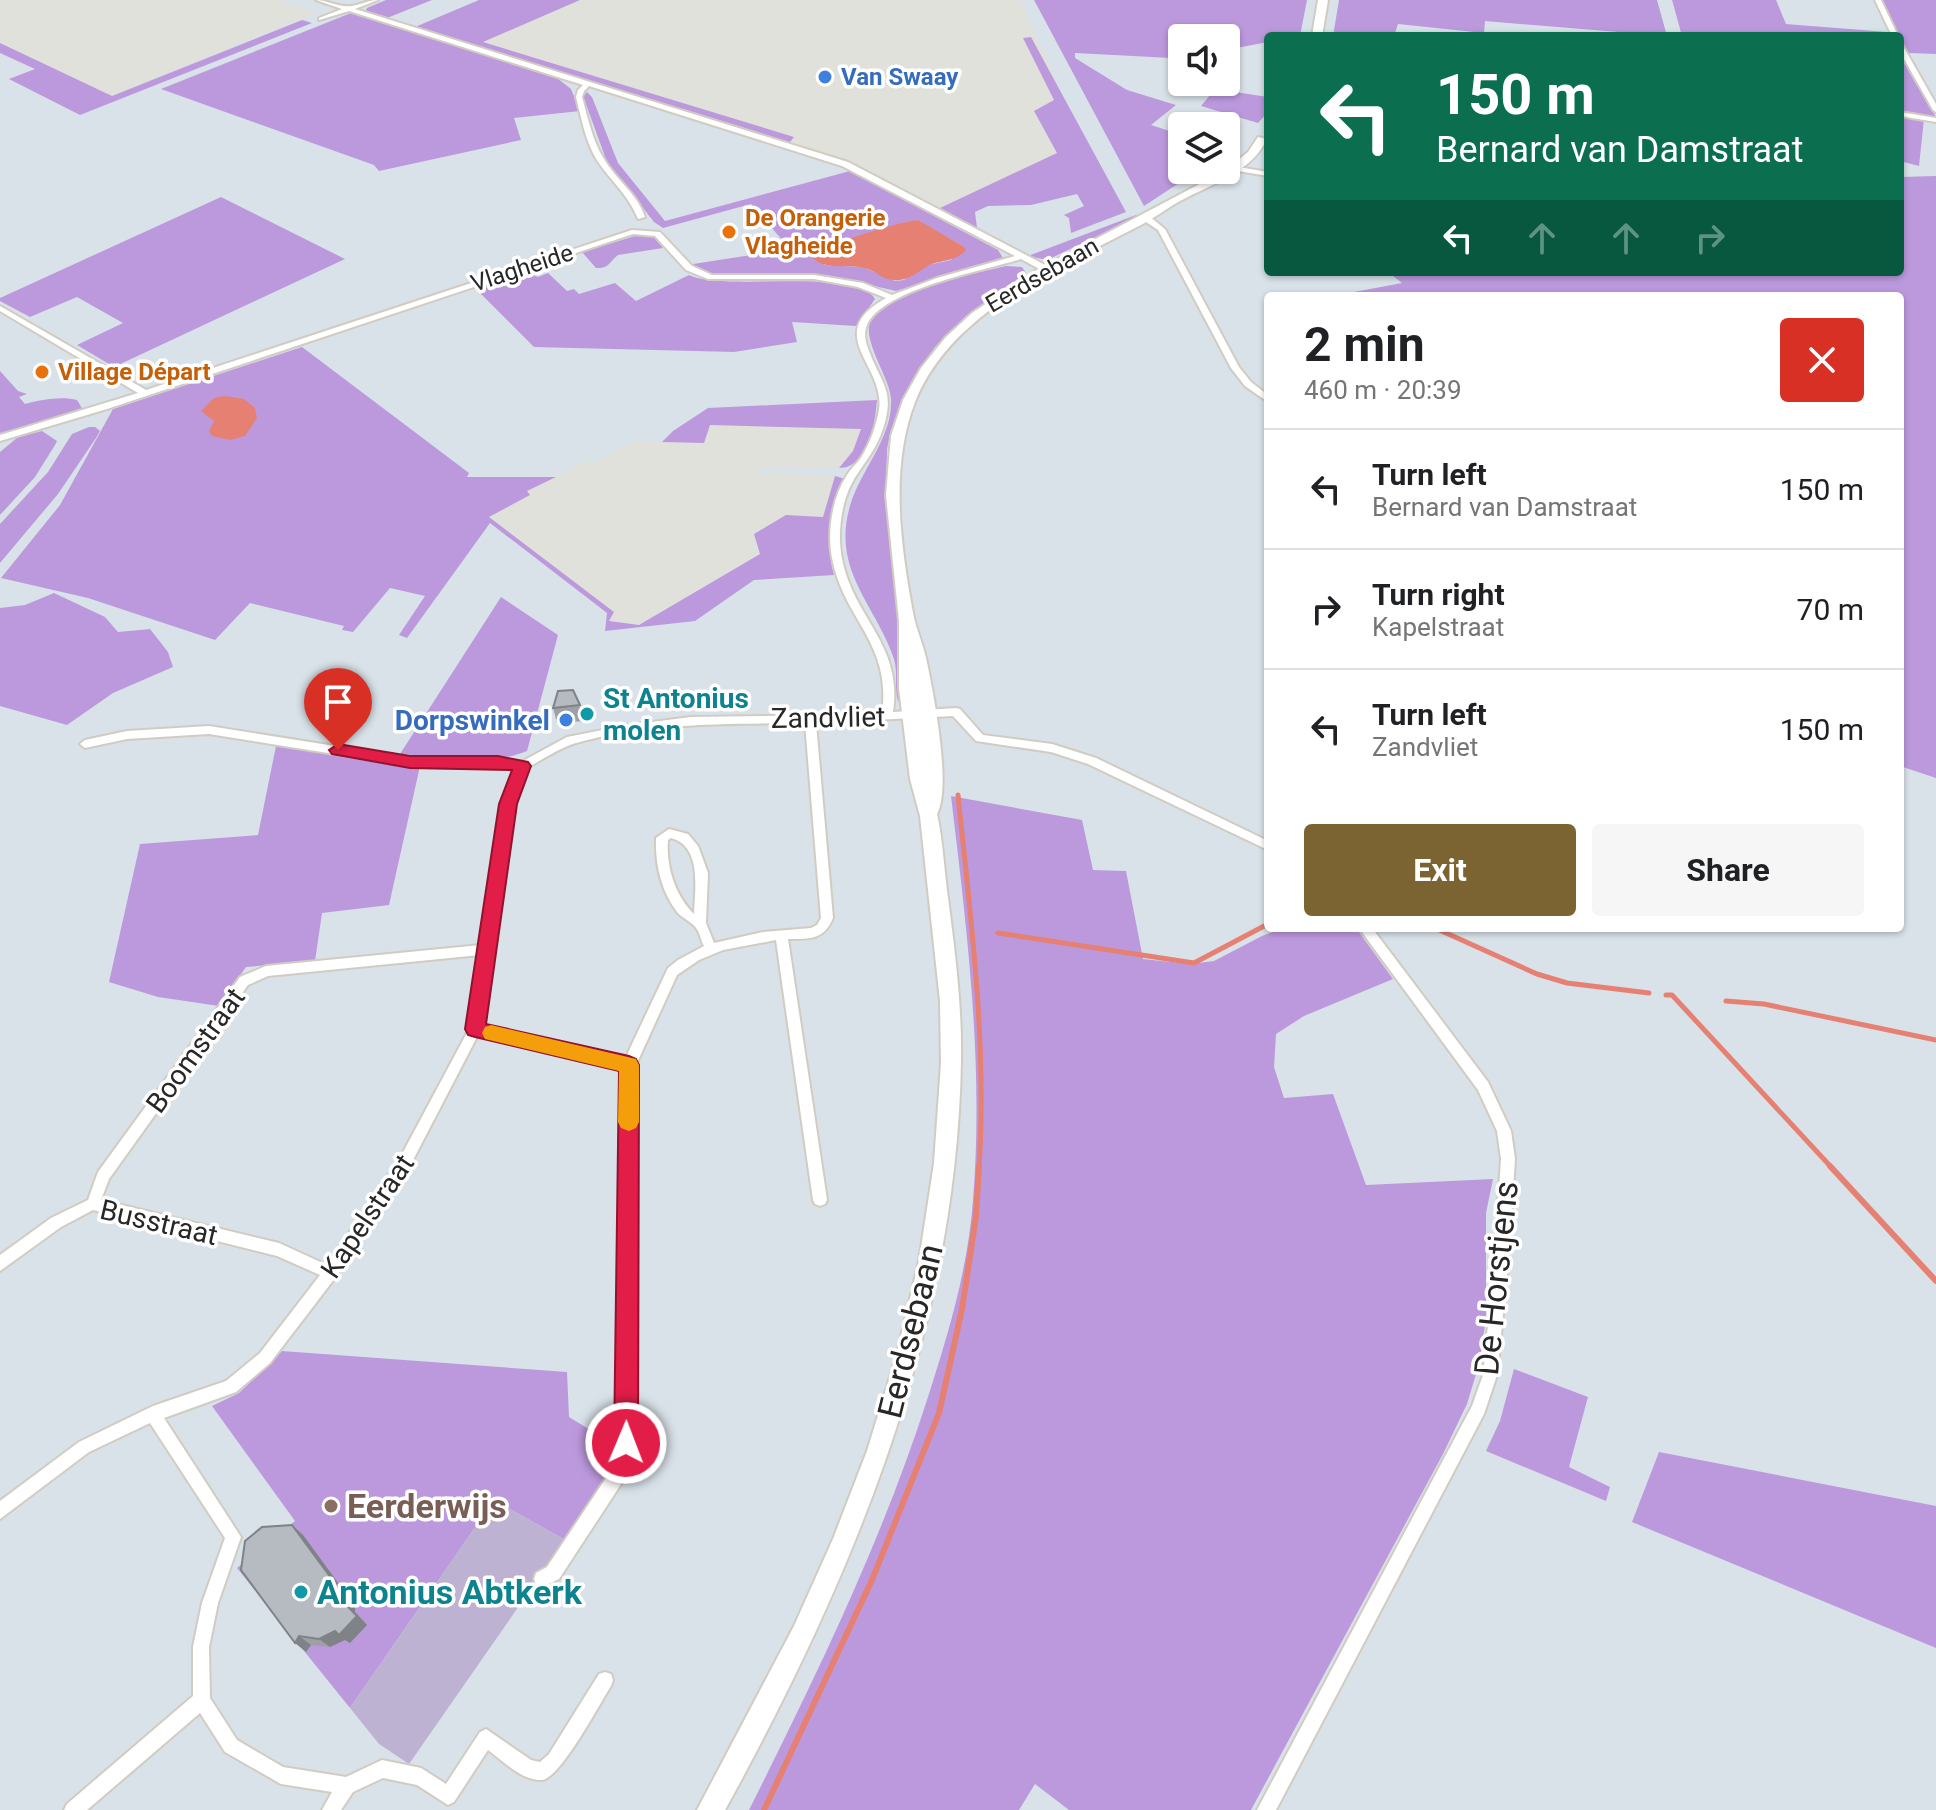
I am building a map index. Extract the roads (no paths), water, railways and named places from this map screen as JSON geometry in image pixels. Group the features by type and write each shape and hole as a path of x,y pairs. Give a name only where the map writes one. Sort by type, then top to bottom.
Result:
{"main road":[{"path":"1318,32 1323,0"},
{"name":"Eerdsebaan","path":"1240,159 1254,151 1264,137"},
{"name":"Eerdsebaan","path":"710,1810 761,1722 810,1624 849,1532 899,1391 927,1288 946,1169 951,1061 948,989 929,816 923,804 919,781 919,714 904,630 907,621 895,519 893,477 903,416 924,372 964,323 1002,295 1046,269 1146,218 1202,184"}],"street":[{"path":"319,0 845,164 1046,269"},
{"path":"321,19 375,0"},
{"path":"1878,0 1893,32"},
{"path":"1904,53 1936,110"},
{"path":"588,84 579,97 593,144 603,164 639,208 641,217"},
{"path":"1904,115 1936,120"},
{"path":"1240,170 1264,173"},
{"path":"1146,218 1161,229 1238,373 1264,396"},
{"name":"Vlagheide","path":"0,438 636,231 660,235 689,268 711,277 814,277 860,285 893,298"},
{"path":"887,716 889,681 885,660 841,575 834,544 835,523 849,479 875,440 884,406 881,383 860,332 867,317 893,298 939,279 1020,257"},
{"path":"0,308 145,393"},
{"path":"919,714 956,712 980,738 1052,748 1092,761 1264,844"},
{"name":"Zandvliet","path":"522,766 571,740 611,731 691,721 919,714"},
{"path":"542,1579 553,1573 623,1466 626,1443 629,1065 672,972 711,949 749,938 814,933 827,918 810,719"},
{"path":"85,744 145,733 209,730 410,762 498,762 522,766"},
{"name":"Kapelstraat","path":"0,1511 84,1447 153,1414 231,1387 265,1358 330,1273 406,1160 475,1029 509,797 522,766"},
{"path":"700,923 692,921 684,912 664,869 662,838 669,833 684,837 697,856 702,873 700,923 711,949"},
{"name":"De Horstjens","path":"1266,1810 1479,1409 1492,1356 1508,1169 1504,1131 1483,1086 1368,932"},
{"path":"781,934 820,1200"},
{"name":"Boomstraat","path":"93,1204 103,1176 244,981 266,971 486,949"},
{"path":"475,1029 629,1065"},
{"name":"Busstraat","path":"0,1264 46,1228 72,1212 93,1204 279,1250 330,1273"},
{"path":"153,1414 233,1537 210,1603 201,1647 202,1700 231,1746 281,1775 347,1786"},
{"path":"331,1810 347,1786 382,1769 421,1777 448,1796 486,1738 527,1768 543,1771 555,1760 605,1680"},
{"path":"73,1810 202,1700"}],"waterway":[{"path":"958,795 979,1028 979,1168"},
{"path":"998,933 1194,963 1264,926"},
{"path":"1444,932 1537,974 1567,983 1649,993"},
{"path":"1666,995 1672,995 1832,1168"},
{"path":"1726,1001 1764,1004 1936,1040"},
{"path":"764,1810 872,1580 939,1413 962,1309 976,1216 979,1166"},
{"path":"1830,1166 1936,1281"}],"place":[{"name":"Van Swaay","path":"825,77"},
{"name":"De Orangerie Vlagheide","path":"729,232"},
{"name":"Village Départ","path":"42,372"},
{"name":"St Antonius molen","path":"587,714"},
{"name":"Dorpswinkel","path":"566,720"},
{"name":"Eerderwijs","path":"331,1506"},
{"name":"Antonius Abtkerk","path":"301,1592"}]}
